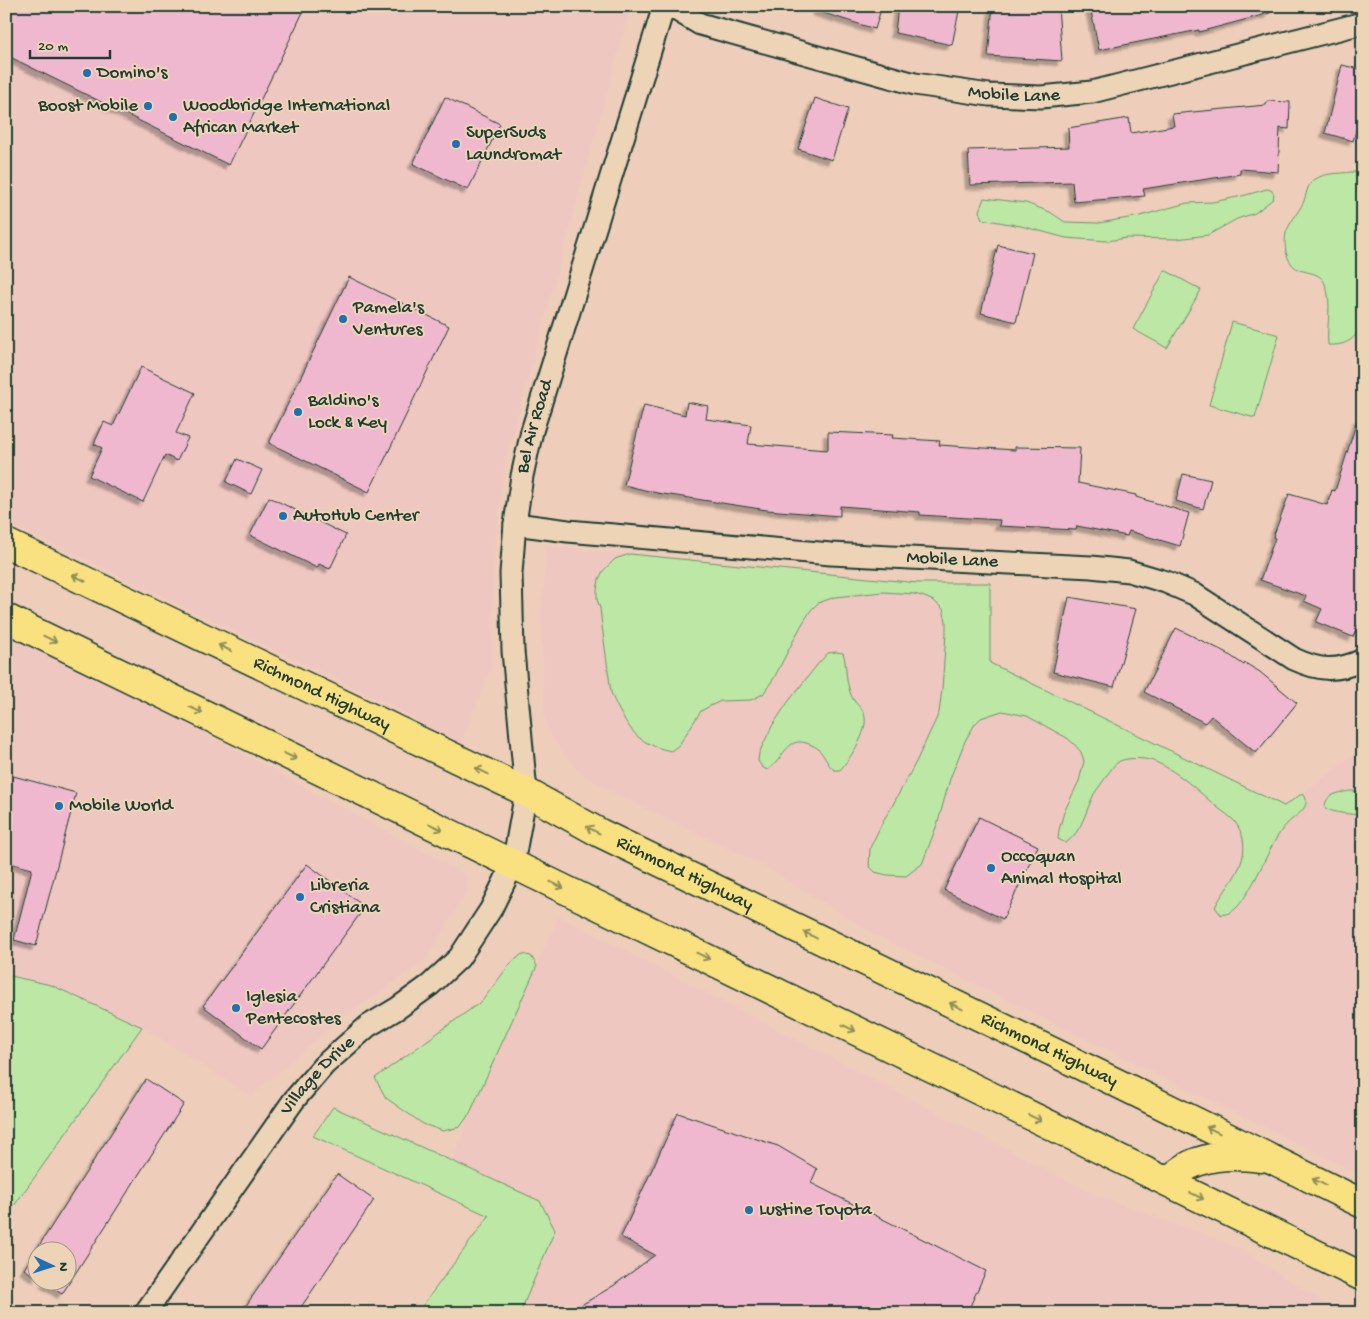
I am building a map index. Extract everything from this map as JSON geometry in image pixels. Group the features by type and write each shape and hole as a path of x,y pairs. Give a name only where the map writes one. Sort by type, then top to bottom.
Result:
{"main road":[{"name":"Richmond Highway","path":"6,543 526,792 600,833 1363,1204"},
{"path":"6,618 1363,1277"},
{"path":"1167,1181 1190,1165 1215,1157 1242,1156 1272,1160"}],"street":[{"name":"Bel Air Road","path":"513,864 526,792 513,651 511,586 515,524 522,476 532,431 664,6"},
{"name":"Mobile Lane","path":"670,6 700,24 915,84 989,95 1041,97 1092,92 1363,23"},
{"name":"Mobile Lane","path":"515,524 831,554 1091,567 1130,571 1166,582 1194,594 1294,659 1310,666 1331,669 1348,667 1363,660"},
{"name":"Village Drive","path":"145,1313 294,1100 324,1065 368,1026 398,1008 430,985 458,958 492,909 513,864"}],"shaded area":[{"path":"6,6 631,6 505,462 494,554 492,666 460,748 392,706 6,522"},
{"path":"546,546 918,583 990,583 990,663 1284,807 1363,748 1363,1176 873,934 762,865 611,792 581,774 553,740 544,716 541,611"},
{"path":"6,626 466,874 468,891 425,961 336,1023 251,1097 142,1027 51,985 6,975"},
{"path":"559,916 1094,1194 1223,1241 1245,1252 1342,1313 520,1313 555,1230 452,1161 470,1113"}],"green space":[{"path":"1363,172 1363,310 1360,326 1352,339 1338,345 1328,345 1329,299 1325,284 1318,276 1299,270 1291,263 1286,253 1285,237 1287,230 1303,203 1311,182 1318,177"},
{"path":"1267,189 1271,190 1274,194 1273,199 1255,213 1237,219 1208,235 1177,239 1126,238 1107,241 1066,238 1021,226 982,219 979,211 984,198 1026,203 1050,212 1065,222 1099,223 1140,216 1187,203 1213,202"},
{"path":"1165,270 1201,290 1167,348 1133,329"},
{"path":"1232,322 1279,335 1255,418 1209,405"},
{"path":"630,554 918,583 990,583 990,663 1284,806 1303,793 1306,798 1305,806 1280,832 1242,902 1229,913 1221,915 1215,907 1240,867 1244,849 1241,832 1231,818 1165,766 1148,760 1128,759 1118,762 1111,769 1094,794 1080,827 1066,843 1058,839 1059,830 1064,812 1079,781 1084,761 1081,752 1067,738 1027,716 1002,711 981,718 965,741 950,779 938,822 922,864 906,876 875,872 869,866 870,848 916,762 939,713 946,633 943,609 934,601 922,596 883,592 835,597 818,603 801,626 774,678 763,694 751,700 721,701 701,711 679,745 671,751 651,745 637,736 623,718 611,692 597,590 603,571 615,559"},
{"path":"828,653 843,653 851,694 863,711 865,718 863,734 849,758 840,770 834,770 817,748 799,742 789,747 772,767 767,770 762,767 758,761 759,753 772,726 817,665"},
{"path":"1363,792 1363,815 1339,813 1325,808 1325,803 1330,797 1338,793"},
{"path":"522,954 531,956 537,966 470,1113 460,1127 443,1131 423,1124 386,1098 375,1078 482,1001 510,964"},
{"path":"6,975 51,985 142,1027 6,1217"},
{"path":"333,1107 540,1201 555,1230 520,1313 417,1313 489,1216 313,1136"}],"building":[{"path":"6,6 306,6 229,165 6,55"},
{"path":"818,6 882,6 875,29 817,11"},
{"path":"898,6 960,6 952,45 895,33"},
{"path":"993,6 1058,6 1062,61 988,56"},
{"path":"1090,6 1269,6 1270,13 1199,32 1199,30 1099,50"},
{"path":"1342,65 1363,70 1363,107 1353,141 1325,133"},
{"name":"SuperSuds Laundromat","path":"445,97 500,124 468,190 413,164"},
{"path":"815,98 848,109 832,160 798,149"},
{"path":"1267,101 1290,102 1289,129 1280,128 1278,172 1240,169 1240,174 1143,189 1145,196 1074,202 1072,182 970,185 968,150 1069,147 1068,128 1129,118 1131,133 1174,126 1172,114 1266,105"},
{"path":"998,245 1033,253 1016,322 981,313"},
{"path":"349,277 449,326 369,492 269,443"},
{"path":"141,367 195,393 176,433 188,438 177,461 165,455 143,502 89,476 102,448 94,444 104,422 113,426"},
{"path":"687,402 708,406 706,419 751,425 748,444 828,450 828,432 893,435 892,438 940,441 939,445 1015,450 1015,447 1080,448 1078,483 1136,495 1136,497 1189,513 1180,546 1129,531 1127,536 1077,526 1076,530 999,526 1000,520 920,515 920,512 840,506 840,516 767,510 657,493 624,485 644,405 685,415"},
{"path":"1358,418 1363,419 1363,615 1353,637 1316,622 1322,609 1304,601 1306,596 1260,580 1289,494 1327,505 1332,490 1335,491"},
{"path":"237,459 262,470 251,494 226,482"},
{"path":"1183,474 1211,480 1203,509 1176,501"},
{"name":"AutoHub Center","path":"269,497 346,535 330,569 319,564 317,568 250,535"},
{"path":"1069,597 1136,609 1114,687 1053,672"},
{"path":"1176,628 1260,672 1297,703 1256,753 1211,716 1205,723 1144,692"},
{"path":"6,774 76,793 36,946 14,940 32,869 6,862"},
{"name":"Occoquan Animal Hospital","path":"979,817 1038,846 1003,919 944,890"},
{"path":"307,864 365,907 261,1049 203,1006"},
{"path":"146,1079 184,1104 78,1269 78,1242 41,1242"},
{"name":"Lustine Toyota","path":"678,1113 778,1146 817,1169 811,1183 986,1271 967,1313 568,1313 613,1286 655,1255 621,1237"},
{"path":"337,1174 374,1200 297,1313 241,1313"},
{"path":"28,1263 28,1272 24,1269"}],"place":[{"name":"Domino's","path":"87,73"},
{"name":"Boost Mobile","path":"148,106"},
{"name":"Woodbridge International African Market","path":"173,117"},
{"name":"SuperSuds Laundromat","path":"456,144"},
{"name":"Pamela's Ventures","path":"343,319"},
{"name":"Baldino's Lock & Key","path":"298,412"},
{"name":"AutoHub Center","path":"283,516"},
{"name":"Mobile World","path":"59,806"},
{"name":"Occoquan Animal Hospital","path":"991,868"},
{"name":"Libreria Cristiana","path":"300,897"},
{"name":"Iglesia Pentecostes","path":"236,1008"},
{"name":"Lustine Toyota","path":"749,1210"}]}
